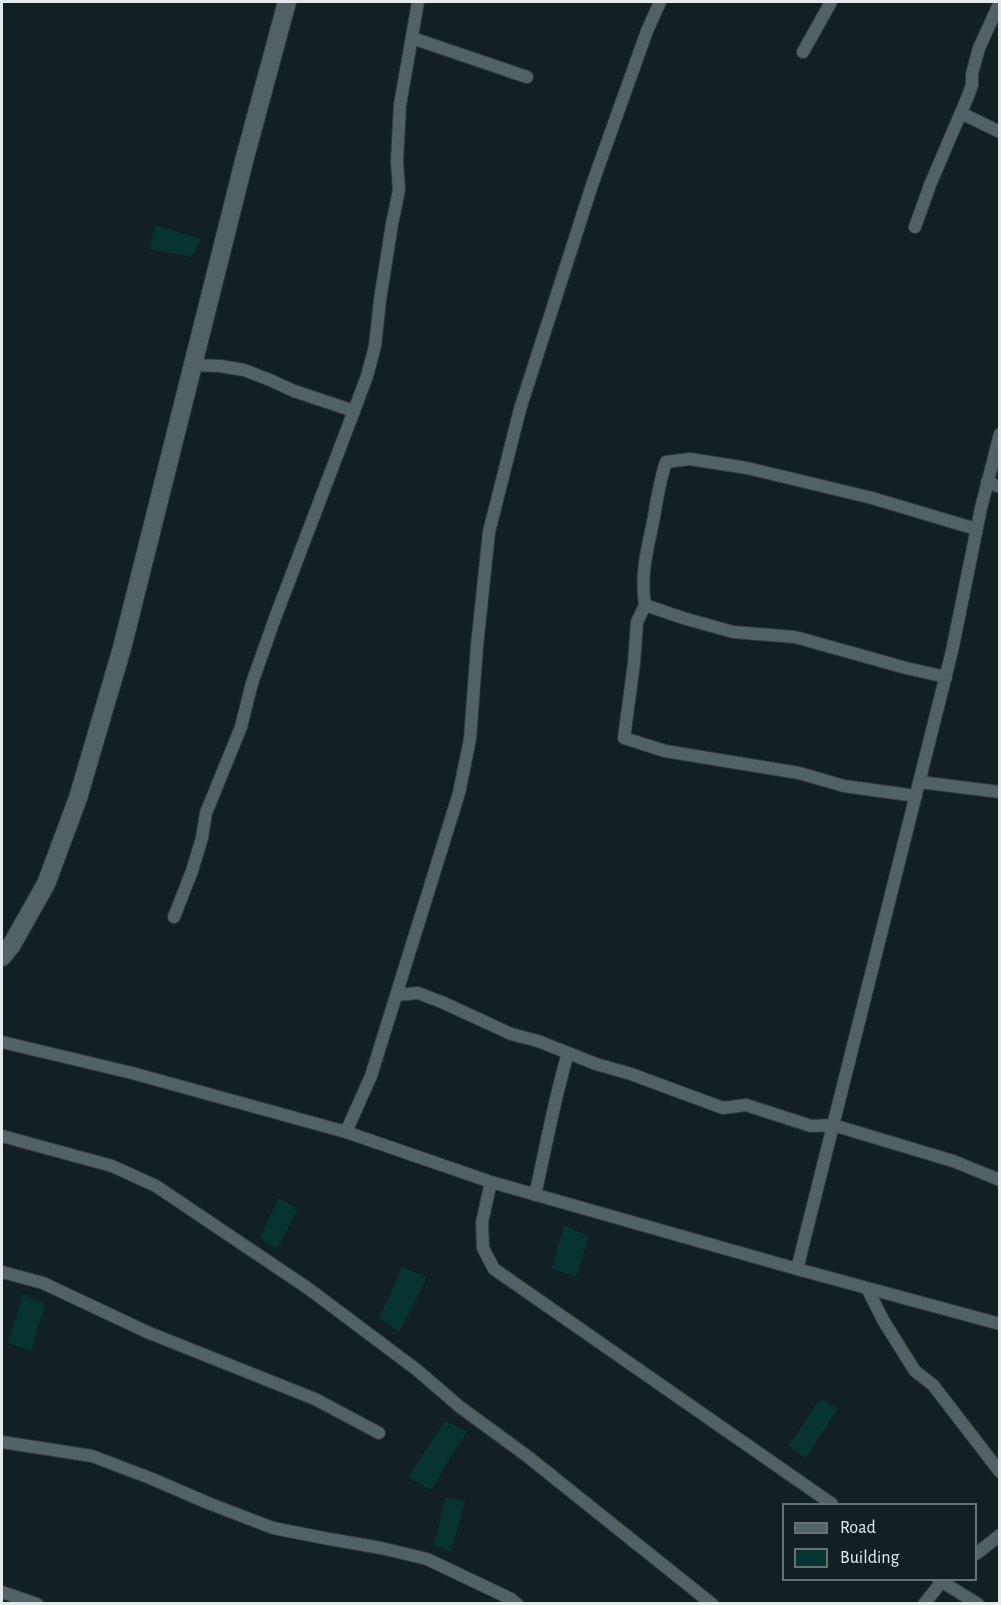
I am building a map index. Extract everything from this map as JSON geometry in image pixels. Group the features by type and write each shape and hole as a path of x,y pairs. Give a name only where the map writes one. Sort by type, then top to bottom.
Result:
{"street":[{"path":"2,957 11,946 46,884 78,798 122,648 244,161 287,2"},
{"path":"174,917 202,838 206,813 241,727 252,683 274,618 367,376 375,346 380,300 399,190 397,161 400,105 418,2"},
{"path":"345,1132 371,1076 459,793 470,739 489,532 520,409 593,182 660,2"},
{"path":"803,52 831,2"},
{"path":"915,227 930,184 972,85 972,74 979,48 999,2"},
{"path":"412,38 527,77"},
{"path":"961,113 999,132"},
{"path":"193,365 244,370 294,391 354,411"},
{"path":"797,1269 946,677 976,529 999,434"},
{"path":"916,796 844,786 799,773 665,751 624,738 637,622 645,604 644,562 660,480 666,462 690,459 747,468 872,498 976,529"},
{"path":"987,482 999,487"},
{"path":"645,604 683,618 733,632 795,637 946,677"},
{"path":"919,783 999,792"},
{"path":"397,995 418,993 511,1034 538,1041 723,1108 746,1106 811,1126 833,1125 952,1161 999,1180"},
{"path":"2,1042 132,1073 345,1132 534,1195 999,1324"},
{"path":"534,1195 551,1128 554,1102 568,1053"},
{"path":"2,1136 112,1166 156,1186 309,1289 417,1370 460,1407 536,1463 712,1604"},
{"path":"491,1182 482,1222 483,1248 494,1269 831,1503"},
{"path":"2,1272 43,1283 147,1332 315,1399 379,1433"},
{"path":"867,1288 883,1320 915,1371 933,1385 999,1472"},
{"path":"2,1442 92,1456 273,1528 427,1559 517,1604"},
{"path":"977,1552 999,1535"},
{"path":"924,1604 940,1581"},
{"path":"943,1581 978,1604"},
{"path":"2,1592 37,1604"}],"building":[{"path":"155,225 201,239 192,257 149,249"},
{"path":"278,1198 298,1209 276,1250 260,1238"},
{"path":"564,1225 589,1236 576,1277 552,1269"},
{"path":"402,1267 427,1277 399,1332 379,1318"},
{"path":"23,1294 45,1303 31,1351 8,1343"},
{"path":"820,1398 838,1409 805,1458 789,1446"},
{"path":"445,1421 467,1431 431,1490 408,1477"},
{"path":"446,1497 465,1501 451,1552 434,1545"}]}
